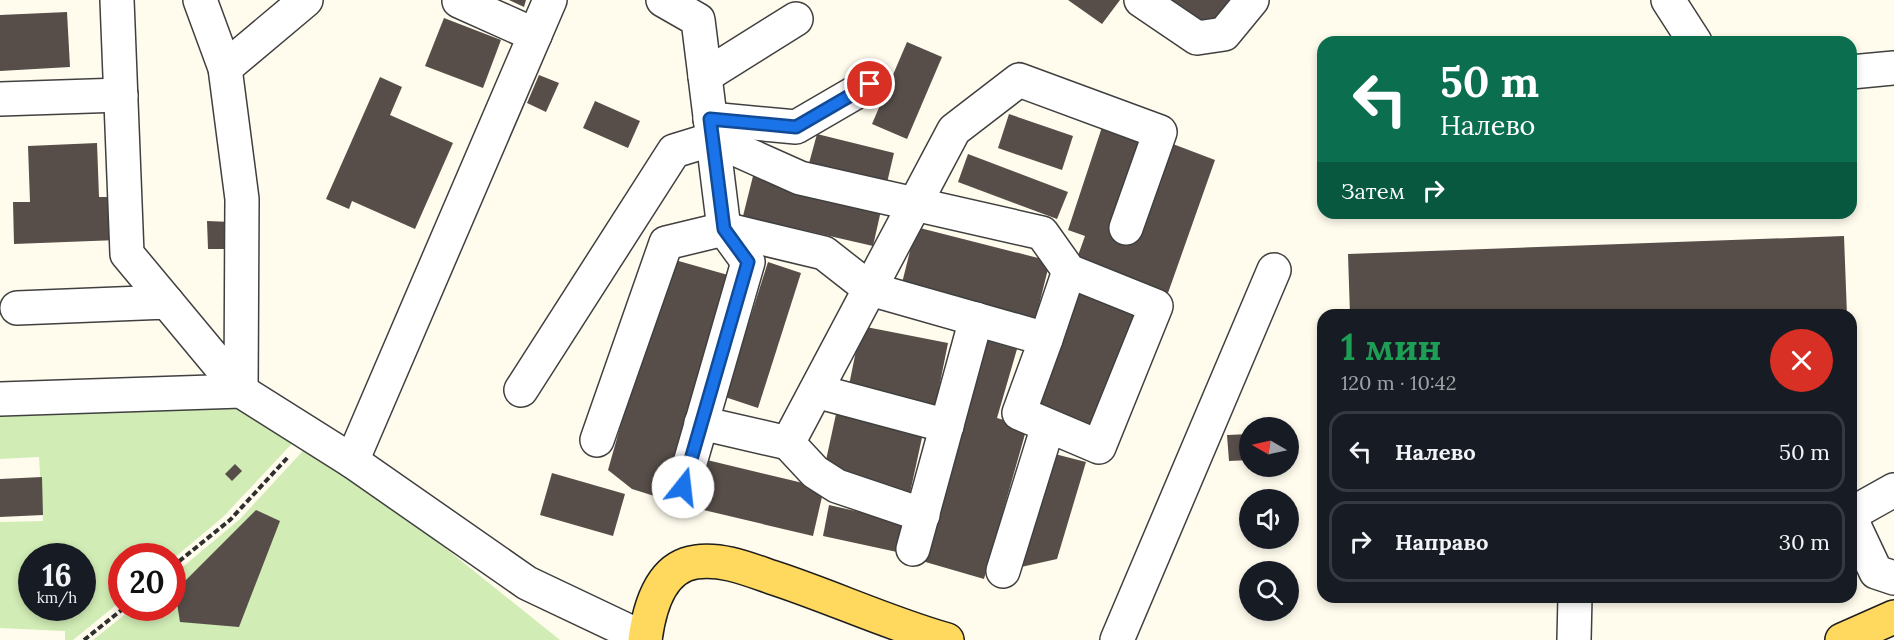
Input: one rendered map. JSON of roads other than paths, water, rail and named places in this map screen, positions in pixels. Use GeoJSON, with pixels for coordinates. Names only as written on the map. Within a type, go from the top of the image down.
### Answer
{"type":"FeatureCollection","features":[{"type":"Feature","properties":{"kind":"main road"},"geometry":{"type":"LineString","coordinates":[[645,640],[656,593],[668,576],[695,562],[738,566],[809,589],[947,640]]}},
{"type":"Feature","properties":{"kind":"main road"},"geometry":{"type":"LineString","coordinates":[[1842,640],[1894,617]]}},
{"type":"Feature","properties":{"kind":"lane"},"geometry":{"type":"LineString","coordinates":[[117,0],[127,255],[241,391],[352,461],[527,583],[645,640]]}},
{"type":"Feature","properties":{"kind":"lane"},"geometry":{"type":"LineString","coordinates":[[200,0],[225,68],[242,199],[241,391]]}},
{"type":"Feature","properties":{"kind":"lane"},"geometry":{"type":"LineString","coordinates":[[225,68],[306,0]]}},
{"type":"Feature","properties":{"kind":"lane"},"geometry":{"type":"LineString","coordinates":[[352,461],[550,0]]}},
{"type":"Feature","properties":{"kind":"lane"},"geometry":{"type":"LineString","coordinates":[[663,0],[698,20],[724,229],[748,262],[683,487]]}},
{"type":"Feature","properties":{"kind":"lane"},"geometry":{"type":"LineString","coordinates":[[1141,0],[1197,38],[1224,34],[1252,0]]}},
{"type":"Feature","properties":{"kind":"lane"},"geometry":{"type":"LineString","coordinates":[[1668,0],[1691,36]]}},
{"type":"Feature","properties":{"kind":"lane"},"geometry":{"type":"LineString","coordinates":[[459,1],[535,35]]}},
{"type":"Feature","properties":{"kind":"lane"},"geometry":{"type":"LineString","coordinates":[[705,76],[796,19]]}},
{"type":"Feature","properties":{"kind":"lane"},"geometry":{"type":"LineString","coordinates":[[1857,71],[1894,68]]}},
{"type":"Feature","properties":{"kind":"lane"},"geometry":{"type":"LineString","coordinates":[[788,443],[954,130],[1019,80],[1160,132],[1126,228]]}},
{"type":"Feature","properties":{"kind":"lane"},"geometry":{"type":"LineString","coordinates":[[520,390],[674,151],[712,129],[796,127],[870,84]]}},
{"type":"Feature","properties":{"kind":"lane"},"geometry":{"type":"LineString","coordinates":[[0,99],[121,95]]}},
{"type":"Feature","properties":{"kind":"lane"},"geometry":{"type":"LineString","coordinates":[[712,129],[800,178],[1042,233],[1069,271],[1156,306],[1099,447],[1019,413],[1069,271]]}},
{"type":"Feature","properties":{"kind":"lane"},"geometry":{"type":"LineString","coordinates":[[597,440],[666,243],[724,229],[824,253],[870,289],[1046,339]]}},
{"type":"Feature","properties":{"kind":"lane"},"geometry":{"type":"LineString","coordinates":[[1117,640],[1274,270]]}},
{"type":"Feature","properties":{"kind":"lane"},"geometry":{"type":"LineString","coordinates":[[17,308],[167,302]]}},
{"type":"Feature","properties":{"kind":"lane"},"geometry":{"type":"LineString","coordinates":[[913,549],[976,319]]}},
{"type":"Feature","properties":{"kind":"lane"},"geometry":{"type":"LineString","coordinates":[[0,399],[241,391]]}},
{"type":"Feature","properties":{"kind":"lane"},"geometry":{"type":"LineString","coordinates":[[816,391],[947,426]]}},
{"type":"Feature","properties":{"kind":"lane"},"geometry":{"type":"LineString","coordinates":[[701,423],[788,443],[815,472],[837,486],[922,515]]}},
{"type":"Feature","properties":{"kind":"lane"},"geometry":{"type":"LineString","coordinates":[[1003,571],[1048,426]]}},
{"type":"Feature","properties":{"kind":"lane"},"geometry":{"type":"LineString","coordinates":[[1857,511],[1894,490]]}},
{"type":"Feature","properties":{"kind":"lane"},"geometry":{"type":"LineString","coordinates":[[1857,532],[1876,572],[1894,578]]}},
{"type":"Feature","properties":{"kind":"lane"},"geometry":{"type":"LineString","coordinates":[[1574,640],[1575,603]]}}]}
